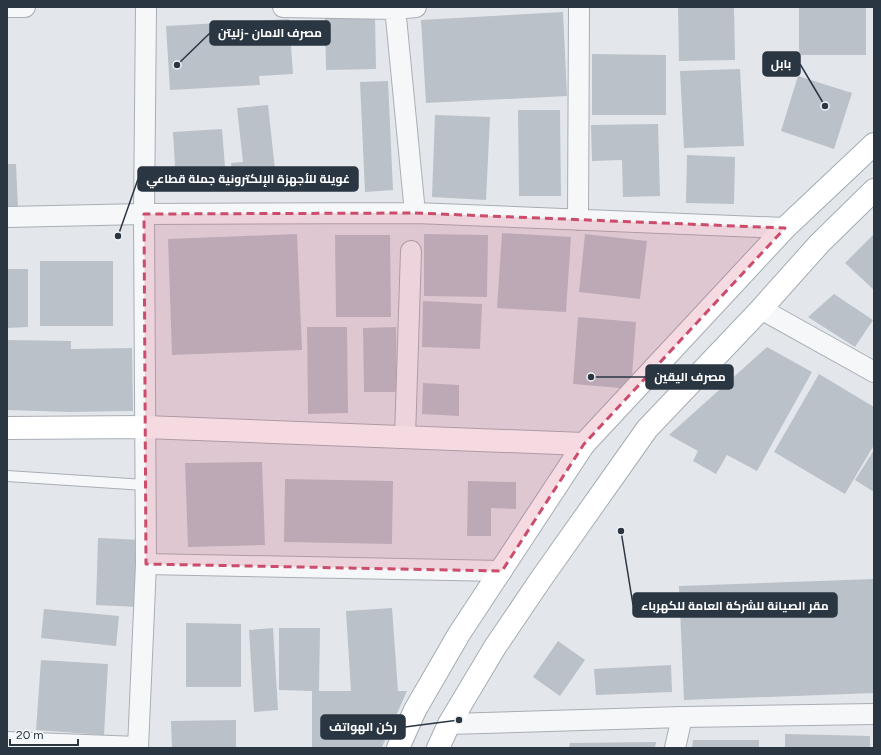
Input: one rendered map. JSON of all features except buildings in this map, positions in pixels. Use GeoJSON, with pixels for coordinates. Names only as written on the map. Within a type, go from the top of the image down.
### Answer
{"type":"FeatureCollection","features":[{"type":"Feature","properties":{"kind":"main road"},"geometry":{"type":"LineString","coordinates":[[398,748],[415,710],[459,634],[502,571],[584,444],[785,228],[874,144]]}},
{"type":"Feature","properties":{"kind":"main road"},"geometry":{"type":"LineString","coordinates":[[438,748],[449,724],[495,647],[591,506],[647,429],[761,309],[819,244],[874,190]]}},
{"type":"Feature","properties":{"kind":"main road"},"geometry":{"type":"LineString","coordinates":[[7,428],[145,427],[584,444]]}},
{"type":"Feature","properties":{"kind":"street"},"geometry":{"type":"LineString","coordinates":[[7,7],[24,7]]}},
{"type":"Feature","properties":{"kind":"street"},"geometry":{"type":"LineString","coordinates":[[7,742],[138,747],[146,564],[144,214],[146,7]]}},
{"type":"Feature","properties":{"kind":"street"},"geometry":{"type":"LineString","coordinates":[[283,7],[416,7]]}},
{"type":"Feature","properties":{"kind":"street"},"geometry":{"type":"LineString","coordinates":[[578,220],[579,7]]}},
{"type":"Feature","properties":{"kind":"street"},"geometry":{"type":"LineString","coordinates":[[395,8],[415,213]]}},
{"type":"Feature","properties":{"kind":"street"},"geometry":{"type":"LineString","coordinates":[[7,216],[415,213],[785,228]]}},
{"type":"Feature","properties":{"kind":"street"},"geometry":{"type":"LineString","coordinates":[[404,437],[411,251]]}},
{"type":"Feature","properties":{"kind":"street"},"geometry":{"type":"LineString","coordinates":[[761,309],[874,372]]}},
{"type":"Feature","properties":{"kind":"street"},"geometry":{"type":"LineString","coordinates":[[146,564],[502,571]]}},
{"type":"Feature","properties":{"kind":"street"},"geometry":{"type":"LineString","coordinates":[[449,724],[682,717],[874,714]]}},
{"type":"Feature","properties":{"kind":"street"},"geometry":{"type":"LineString","coordinates":[[674,748],[682,717]]}},
{"type":"Feature","properties":{"kind":"lane"},"geometry":{"type":"LineString","coordinates":[[7,476],[145,485]]}},
{"type":"Feature","properties":{"kind":"highlighted area"},"geometry":{"type":"Polygon","coordinates":[[[415,213],[785,228],[584,444],[502,571],[146,564],[144,214],[415,213]]]}},
{"type":"Feature","properties":{"kind":"place","name":"مصرف الامان -زليتن"},"geometry":{"type":"Point","coordinates":[177,65]}},
{"type":"Feature","properties":{"kind":"place","name":"بابل"},"geometry":{"type":"Point","coordinates":[825,106]}},
{"type":"Feature","properties":{"kind":"place","name":"غويلة للأجهزة الإلكترونية جملة قطاعي"},"geometry":{"type":"Point","coordinates":[118,236]}},
{"type":"Feature","properties":{"kind":"place","name":"مصرف اليقين"},"geometry":{"type":"Point","coordinates":[591,377]}},
{"type":"Feature","properties":{"kind":"place","name":"مقر الصيانة للشركة العامة للكهرباء"},"geometry":{"type":"Point","coordinates":[621,531]}},
{"type":"Feature","properties":{"kind":"place","name":"ركن الهواتف"},"geometry":{"type":"Point","coordinates":[459,720]}}]}
